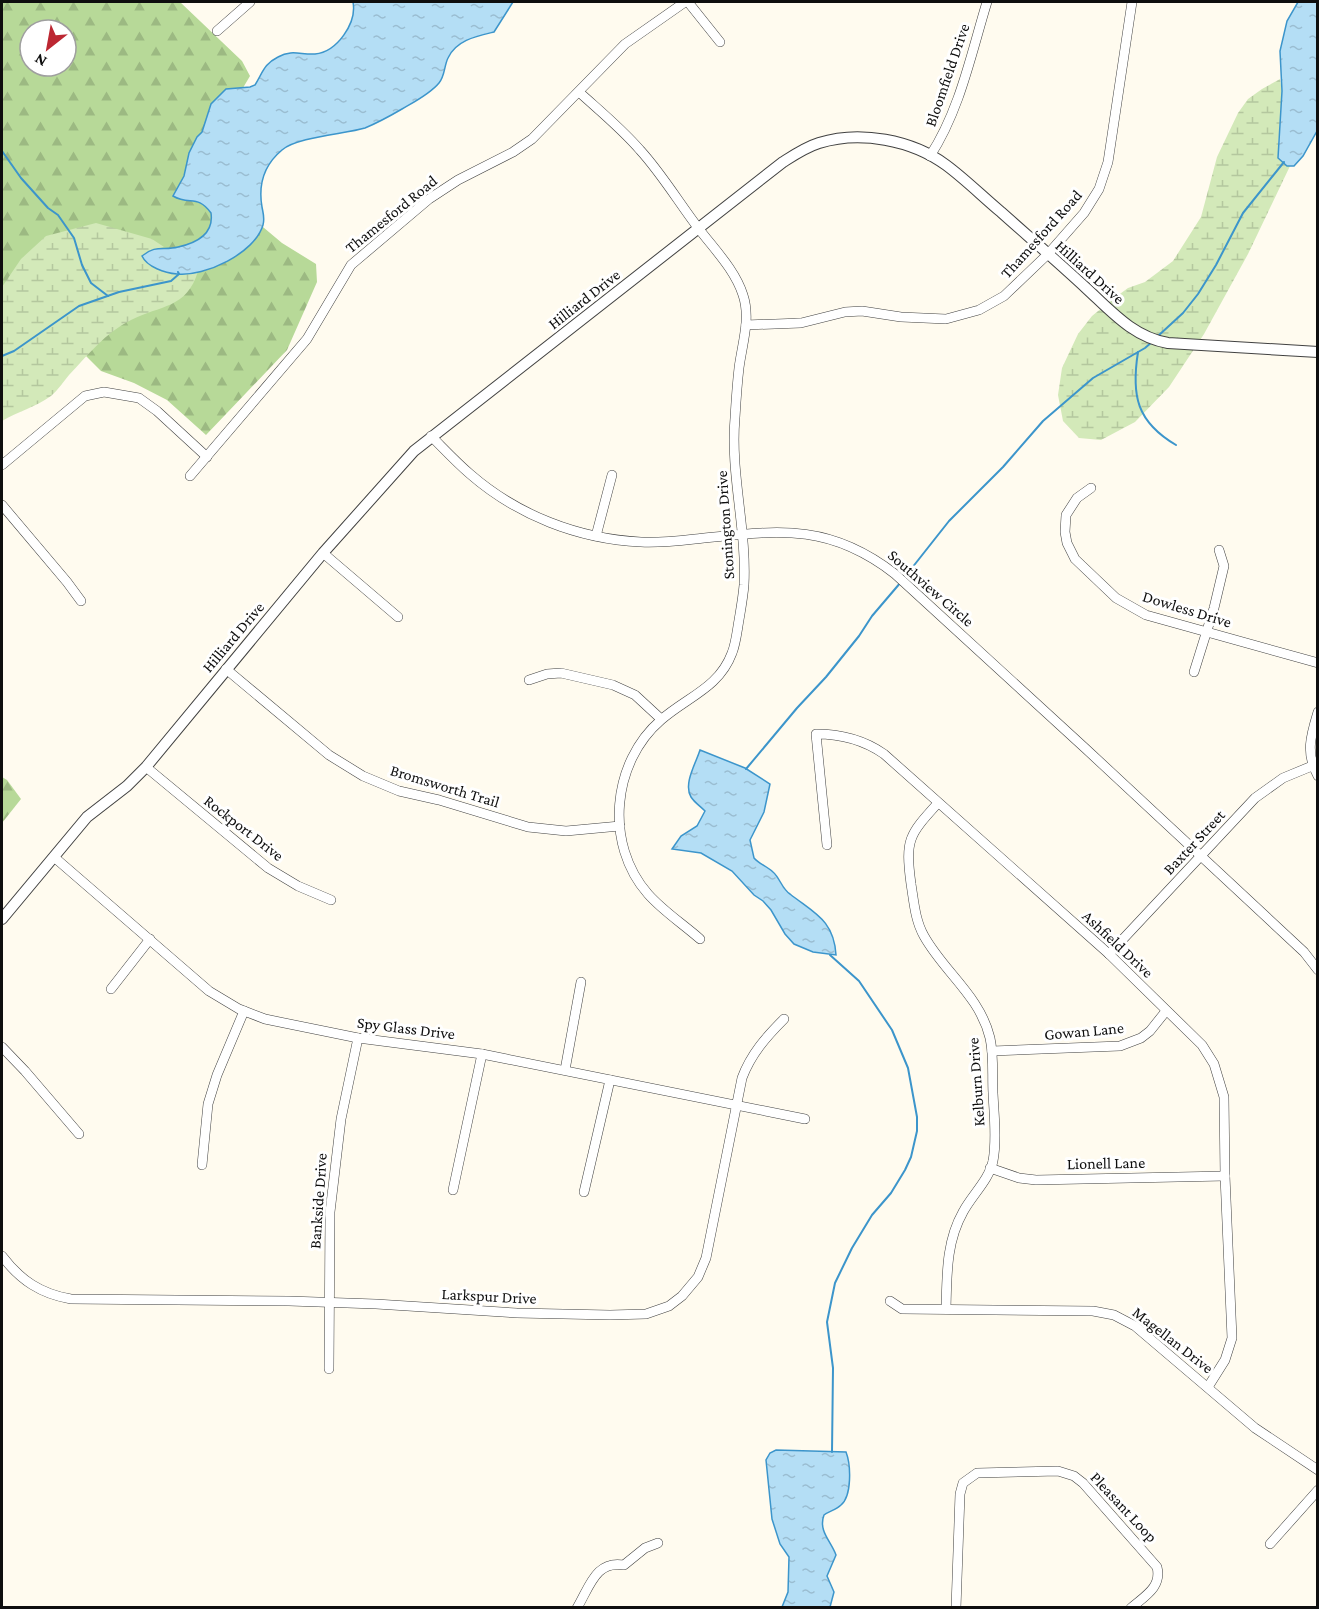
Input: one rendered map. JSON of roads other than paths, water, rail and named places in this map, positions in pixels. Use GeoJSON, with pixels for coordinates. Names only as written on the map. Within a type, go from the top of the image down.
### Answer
{"type":"FeatureCollection","features":[{"type":"Feature","properties":{"kind":"street"},"geometry":{"type":"LineString","coordinates":[[217,31],[250,2]]}},
{"type":"Feature","properties":{"kind":"street"},"geometry":{"type":"LineString","coordinates":[[686,2],[720,42]]}},
{"type":"Feature","properties":{"kind":"street","name":"Thamesford Road"},"geometry":{"type":"LineString","coordinates":[[190,476],[307,339],[351,265],[429,199],[458,180],[504,157],[532,139],[625,44],[686,2]]}},
{"type":"Feature","properties":{"kind":"street","name":"Bloomfield Drive"},"geometry":{"type":"LineString","coordinates":[[930,156],[955,106],[987,2]]}},
{"type":"Feature","properties":{"kind":"street","name":"Thamesford Road"},"geometry":{"type":"LineString","coordinates":[[746,325],[801,323],[845,312],[862,311],[946,319],[979,310],[1004,296],[1048,254],[1091,204],[1105,173],[1132,2]]}},
{"type":"Feature","properties":{"kind":"street","name":"Stonington Drive"},"geometry":{"type":"LineString","coordinates":[[579,92],[641,150],[737,282],[744,297],[746,325],[734,422],[744,573],[735,642],[728,664],[713,683],[661,719],[644,739],[628,769],[621,790],[620,826],[626,855],[638,881],[660,906],[700,939]]}},
{"type":"Feature","properties":{"kind":"street","name":"Hilliard Drive"},"geometry":{"type":"LineString","coordinates":[[2,919],[93,811],[127,786],[146,766],[398,467],[431,436],[783,162],[819,143],[855,138],[878,139],[909,146],[944,164],[1127,325],[1146,337],[1168,344],[1317,352]]}},
{"type":"Feature","properties":{"kind":"street"},"geometry":{"type":"LineString","coordinates":[[2,465],[85,396],[104,392],[139,398],[157,411],[207,457]]}},
{"type":"Feature","properties":{"kind":"street","name":"Southview Circle"},"geometry":{"type":"LineString","coordinates":[[431,436],[471,475],[507,502],[556,525],[596,536],[643,543],[772,531],[818,535],[852,546],[881,563],[1078,741],[1304,952],[1317,970]]}},
{"type":"Feature","properties":{"kind":"street"},"geometry":{"type":"LineString","coordinates":[[596,536],[612,475]]}},
{"type":"Feature","properties":{"kind":"street","name":"Dowless Drive"},"geometry":{"type":"LineString","coordinates":[[1091,488],[1077,498],[1066,515],[1067,543],[1075,559],[1116,598],[1146,615],[1317,663]]}},
{"type":"Feature","properties":{"kind":"street"},"geometry":{"type":"LineString","coordinates":[[2,505],[81,601]]}},
{"type":"Feature","properties":{"kind":"street"},"geometry":{"type":"LineString","coordinates":[[1194,672],[1224,566],[1219,550]]}},
{"type":"Feature","properties":{"kind":"street"},"geometry":{"type":"LineString","coordinates":[[323,554],[398,617]]}},
{"type":"Feature","properties":{"kind":"street","name":"Bromsworth Trail"},"geometry":{"type":"LineString","coordinates":[[226,669],[328,755],[363,776],[399,791],[439,800],[528,827],[566,831],[620,826]]}},
{"type":"Feature","properties":{"kind":"street"},"geometry":{"type":"LineString","coordinates":[[529,680],[547,674],[561,673],[613,685],[635,695],[661,719]]}},
{"type":"Feature","properties":{"kind":"street"},"geometry":{"type":"LineString","coordinates":[[1317,712],[1309,745],[1312,766],[1317,776]]}},
{"type":"Feature","properties":{"kind":"street","name":"Ashfield Drive"},"geometry":{"type":"LineString","coordinates":[[827,845],[816,734],[843,736],[870,745],[884,754],[1109,954],[1202,1045],[1219,1074],[1224,1097],[1232,1338],[1225,1360],[1208,1387]]}},
{"type":"Feature","properties":{"kind":"street","name":"Rockport Drive"},"geometry":{"type":"LineString","coordinates":[[146,766],[268,868],[332,900]]}},
{"type":"Feature","properties":{"kind":"street","name":"Baxter Street"},"geometry":{"type":"LineString","coordinates":[[1109,954],[1255,798],[1283,778],[1312,766]]}},
{"type":"Feature","properties":{"kind":"street","name":"Kelburn Drive"},"geometry":{"type":"LineString","coordinates":[[938,803],[920,822],[909,842],[907,858],[915,913],[929,945],[977,1006],[985,1022],[992,1051],[994,1140],[993,1162],[962,1215],[950,1241],[946,1309]]}},
{"type":"Feature","properties":{"kind":"street","name":"Spy Glass Drive"},"geometry":{"type":"LineString","coordinates":[[54,857],[209,991],[244,1011],[265,1019],[358,1038],[482,1053],[805,1119]]}},
{"type":"Feature","properties":{"kind":"street"},"geometry":{"type":"LineString","coordinates":[[111,989],[150,939]]}},
{"type":"Feature","properties":{"kind":"street"},"geometry":{"type":"LineString","coordinates":[[565,1070],[581,982]]}},
{"type":"Feature","properties":{"kind":"street"},"geometry":{"type":"LineString","coordinates":[[202,1165],[210,1097],[244,1011]]}},
{"type":"Feature","properties":{"kind":"street","name":"Gowan Lane"},"geometry":{"type":"LineString","coordinates":[[992,1051],[1120,1046],[1141,1038],[1150,1031],[1166,1011]]}},
{"type":"Feature","properties":{"kind":"street","name":"Larkspur Drive"},"geometry":{"type":"LineString","coordinates":[[2,1256],[11,1268],[28,1283],[49,1294],[71,1299],[376,1304],[517,1313],[646,1314],[669,1306],[698,1277],[706,1258],[742,1078],[757,1048],[784,1019]]}},
{"type":"Feature","properties":{"kind":"street","name":"Bankside Drive"},"geometry":{"type":"LineString","coordinates":[[329,1368],[330,1212],[341,1119],[358,1038]]}},
{"type":"Feature","properties":{"kind":"street"},"geometry":{"type":"LineString","coordinates":[[2,1047],[80,1134]]}},
{"type":"Feature","properties":{"kind":"street"},"geometry":{"type":"LineString","coordinates":[[453,1190],[482,1053]]}},
{"type":"Feature","properties":{"kind":"street"},"geometry":{"type":"LineString","coordinates":[[584,1192],[610,1080]]}},
{"type":"Feature","properties":{"kind":"street","name":"Lionell Lane"},"geometry":{"type":"LineString","coordinates":[[990,1168],[1019,1178],[1036,1180],[1225,1176]]}},
{"type":"Feature","properties":{"kind":"street","name":"Magellan Drive"},"geometry":{"type":"LineString","coordinates":[[890,1301],[902,1309],[1093,1311],[1114,1315],[1135,1326],[1255,1428],[1317,1470]]}},
{"type":"Feature","properties":{"kind":"street","name":"Pleasant Loop"},"geometry":{"type":"LineString","coordinates":[[956,1608],[960,1494],[963,1483],[977,1473],[1053,1470],[1069,1474],[1083,1483],[1157,1567],[1158,1578],[1154,1589],[1131,1608]]}},
{"type":"Feature","properties":{"kind":"street"},"geometry":{"type":"LineString","coordinates":[[1270,1544],[1317,1490]]}},
{"type":"Feature","properties":{"kind":"street"},"geometry":{"type":"LineString","coordinates":[[577,1608],[601,1567],[612,1563],[624,1565],[645,1548],[658,1543]]}},
{"type":"Feature","properties":{"kind":"water"},"geometry":{"type":"Polygon","coordinates":[[[353,2],[513,2],[494,32],[468,40],[456,47],[448,58],[441,80],[422,98],[365,128],[298,142],[282,150],[271,162],[262,183],[263,225],[258,235],[240,254],[201,272],[188,274],[157,269],[144,260],[142,256],[152,250],[173,248],[197,240],[210,227],[211,213],[206,207],[197,202],[173,196],[184,176],[189,153],[202,132],[211,104],[226,89],[255,85],[267,66],[283,55],[315,54],[331,48],[349,27],[353,2]]]}},
{"type":"Feature","properties":{"kind":"water"},"geometry":{"type":"Polygon","coordinates":[[[1298,2],[1317,2],[1317,131],[1303,156],[1294,166],[1287,166],[1278,158],[1282,91],[1280,51],[1287,21],[1298,2]]]}},
{"type":"Feature","properties":{"kind":"water"},"geometry":{"type":"Polygon","coordinates":[[[700,750],[745,768],[770,784],[764,812],[750,840],[754,858],[773,872],[787,892],[815,912],[827,925],[836,955],[813,952],[794,944],[785,934],[771,910],[732,871],[701,853],[672,849],[681,836],[697,826],[705,811],[692,799],[688,786],[700,750]]]}},
{"type":"Feature","properties":{"kind":"water"},"geometry":{"type":"Polygon","coordinates":[[[776,1450],[846,1452],[850,1472],[845,1501],[824,1515],[823,1521],[824,1531],[836,1555],[827,1576],[834,1592],[830,1607],[782,1607],[788,1592],[789,1557],[780,1544],[772,1519],[766,1460],[770,1453],[776,1450]]]}},
{"type":"Feature","properties":{"kind":"waterway"},"geometry":{"type":"LineString","coordinates":[[2,151],[21,178],[48,208],[58,215],[74,238],[82,265],[91,283],[108,296]]}},
{"type":"Feature","properties":{"kind":"waterway"},"geometry":{"type":"LineString","coordinates":[[1158,336],[1183,313],[1198,294],[1243,213],[1284,162]]}},
{"type":"Feature","properties":{"kind":"waterway"},"geometry":{"type":"LineString","coordinates":[[2,356],[14,351],[79,306],[119,292],[171,281],[179,274],[178,272]]}},
{"type":"Feature","properties":{"kind":"waterway"},"geometry":{"type":"LineString","coordinates":[[904,578],[949,521],[1003,467],[1043,421],[1093,378],[1152,342]]}},
{"type":"Feature","properties":{"kind":"waterway"},"geometry":{"type":"LineString","coordinates":[[1138,352],[1136,382],[1140,406],[1153,427],[1176,445]]}},
{"type":"Feature","properties":{"kind":"waterway"},"geometry":{"type":"LineString","coordinates":[[746,769],[826,677],[901,582]]}},
{"type":"Feature","properties":{"kind":"waterway"},"geometry":{"type":"LineString","coordinates":[[830,955],[859,981],[892,1030],[908,1068],[917,1117],[917,1131],[911,1157],[905,1170],[891,1193],[872,1215],[835,1283],[827,1322],[833,1368],[832,1452]]}}]}
